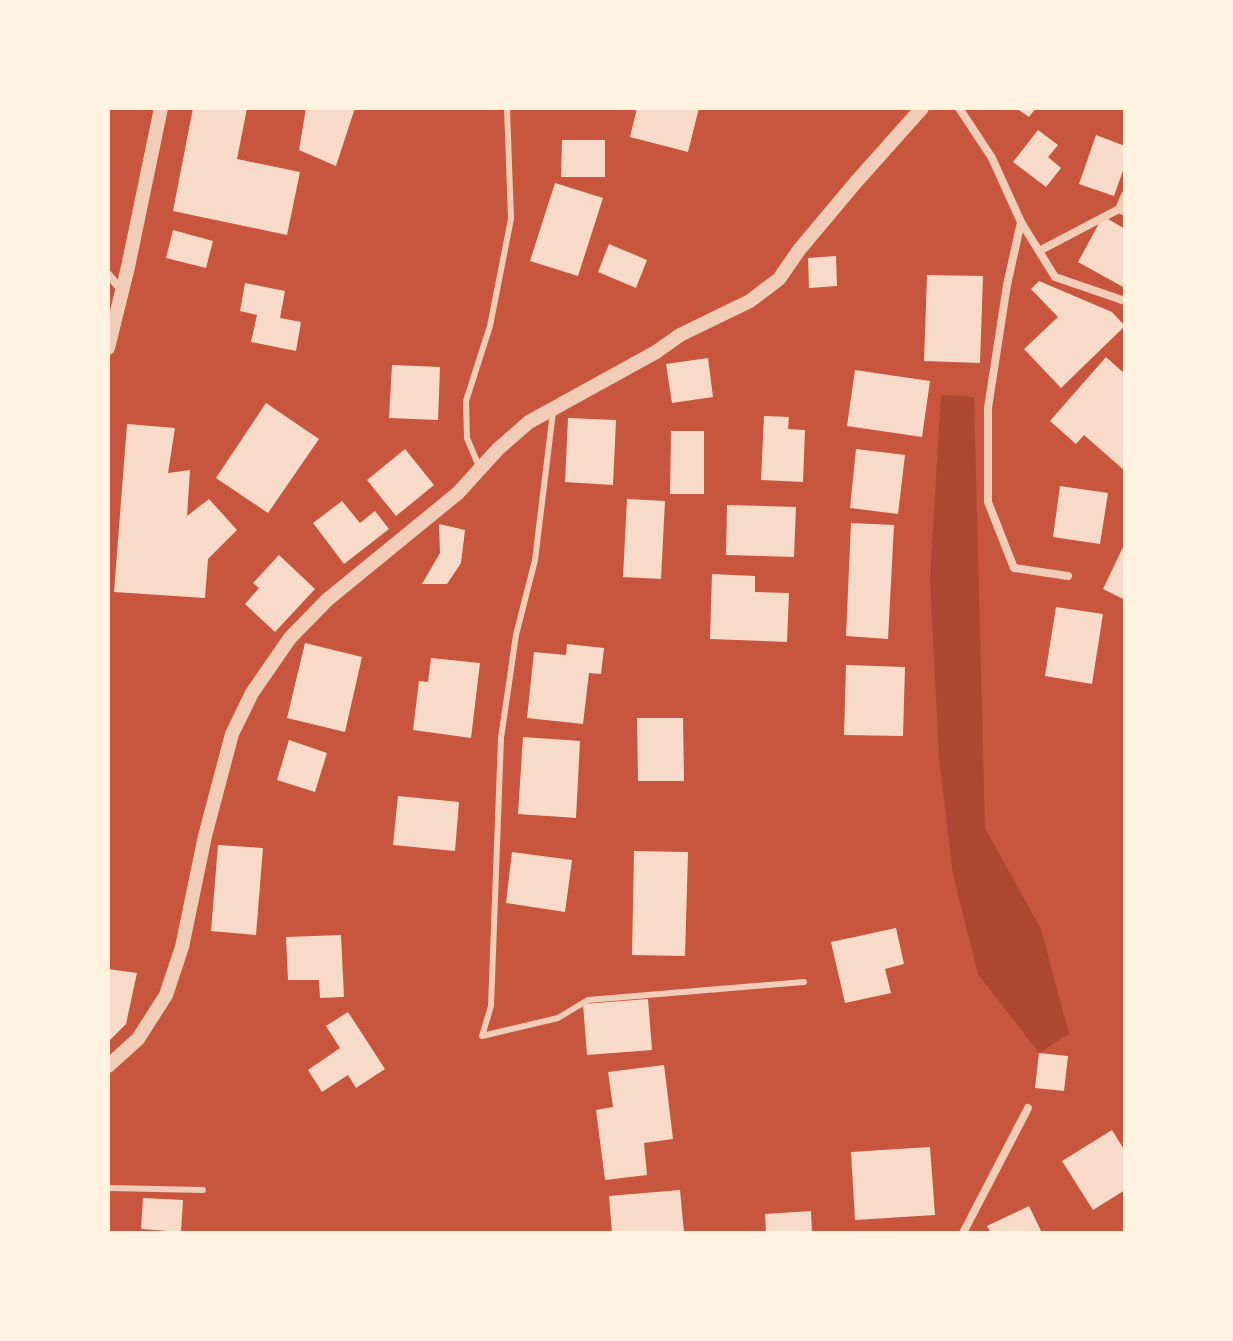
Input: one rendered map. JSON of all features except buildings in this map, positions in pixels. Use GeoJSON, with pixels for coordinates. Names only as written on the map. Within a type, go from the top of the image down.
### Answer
{"type":"FeatureCollection","features":[{"type":"Feature","properties":{"kind":"street"},"geometry":{"type":"LineString","coordinates":[[108,348],[161,108]]}},
{"type":"Feature","properties":{"kind":"street"},"geometry":{"type":"LineString","coordinates":[[108,1066],[138,1039],[166,995],[182,947],[205,836],[232,734],[252,693],[290,638],[327,600],[458,493],[529,422],[656,352],[680,335],[750,301],[779,279],[827,216],[922,108]]}},
{"type":"Feature","properties":{"kind":"street"},"geometry":{"type":"LineString","coordinates":[[959,108],[992,158],[1021,222],[1055,277],[1125,301]]}},
{"type":"Feature","properties":{"kind":"street"},"geometry":{"type":"LineString","coordinates":[[1039,251],[1122,211],[1125,195]]}},
{"type":"Feature","properties":{"kind":"street"},"geometry":{"type":"LineString","coordinates":[[1021,222],[1007,285],[988,408],[988,502],[1014,568],[1068,576]]}},
{"type":"Feature","properties":{"kind":"street"},"geometry":{"type":"LineString","coordinates":[[108,274],[122,291]]}},
{"type":"Feature","properties":{"kind":"street"},"geometry":{"type":"LineString","coordinates":[[963,1233],[1028,1108]]}},
{"type":"Feature","properties":{"kind":"lane"},"geometry":{"type":"LineString","coordinates":[[480,469],[467,438],[466,401],[490,326],[511,219],[507,108]]}},
{"type":"Feature","properties":{"kind":"lane"},"geometry":{"type":"LineString","coordinates":[[553,408],[535,560],[516,635],[501,738],[491,1006],[482,1036],[558,1018],[588,1000],[804,982]]}},
{"type":"Feature","properties":{"kind":"lane"},"geometry":{"type":"LineString","coordinates":[[108,1188],[203,1190]]}},
{"type":"Feature","properties":{"kind":"shaded area"},"geometry":{"type":"Polygon","coordinates":[[[941,395],[974,397],[985,828],[1041,929],[1069,1034],[1039,1053],[978,974],[953,875],[939,758],[930,578],[941,395]]]}}]}
